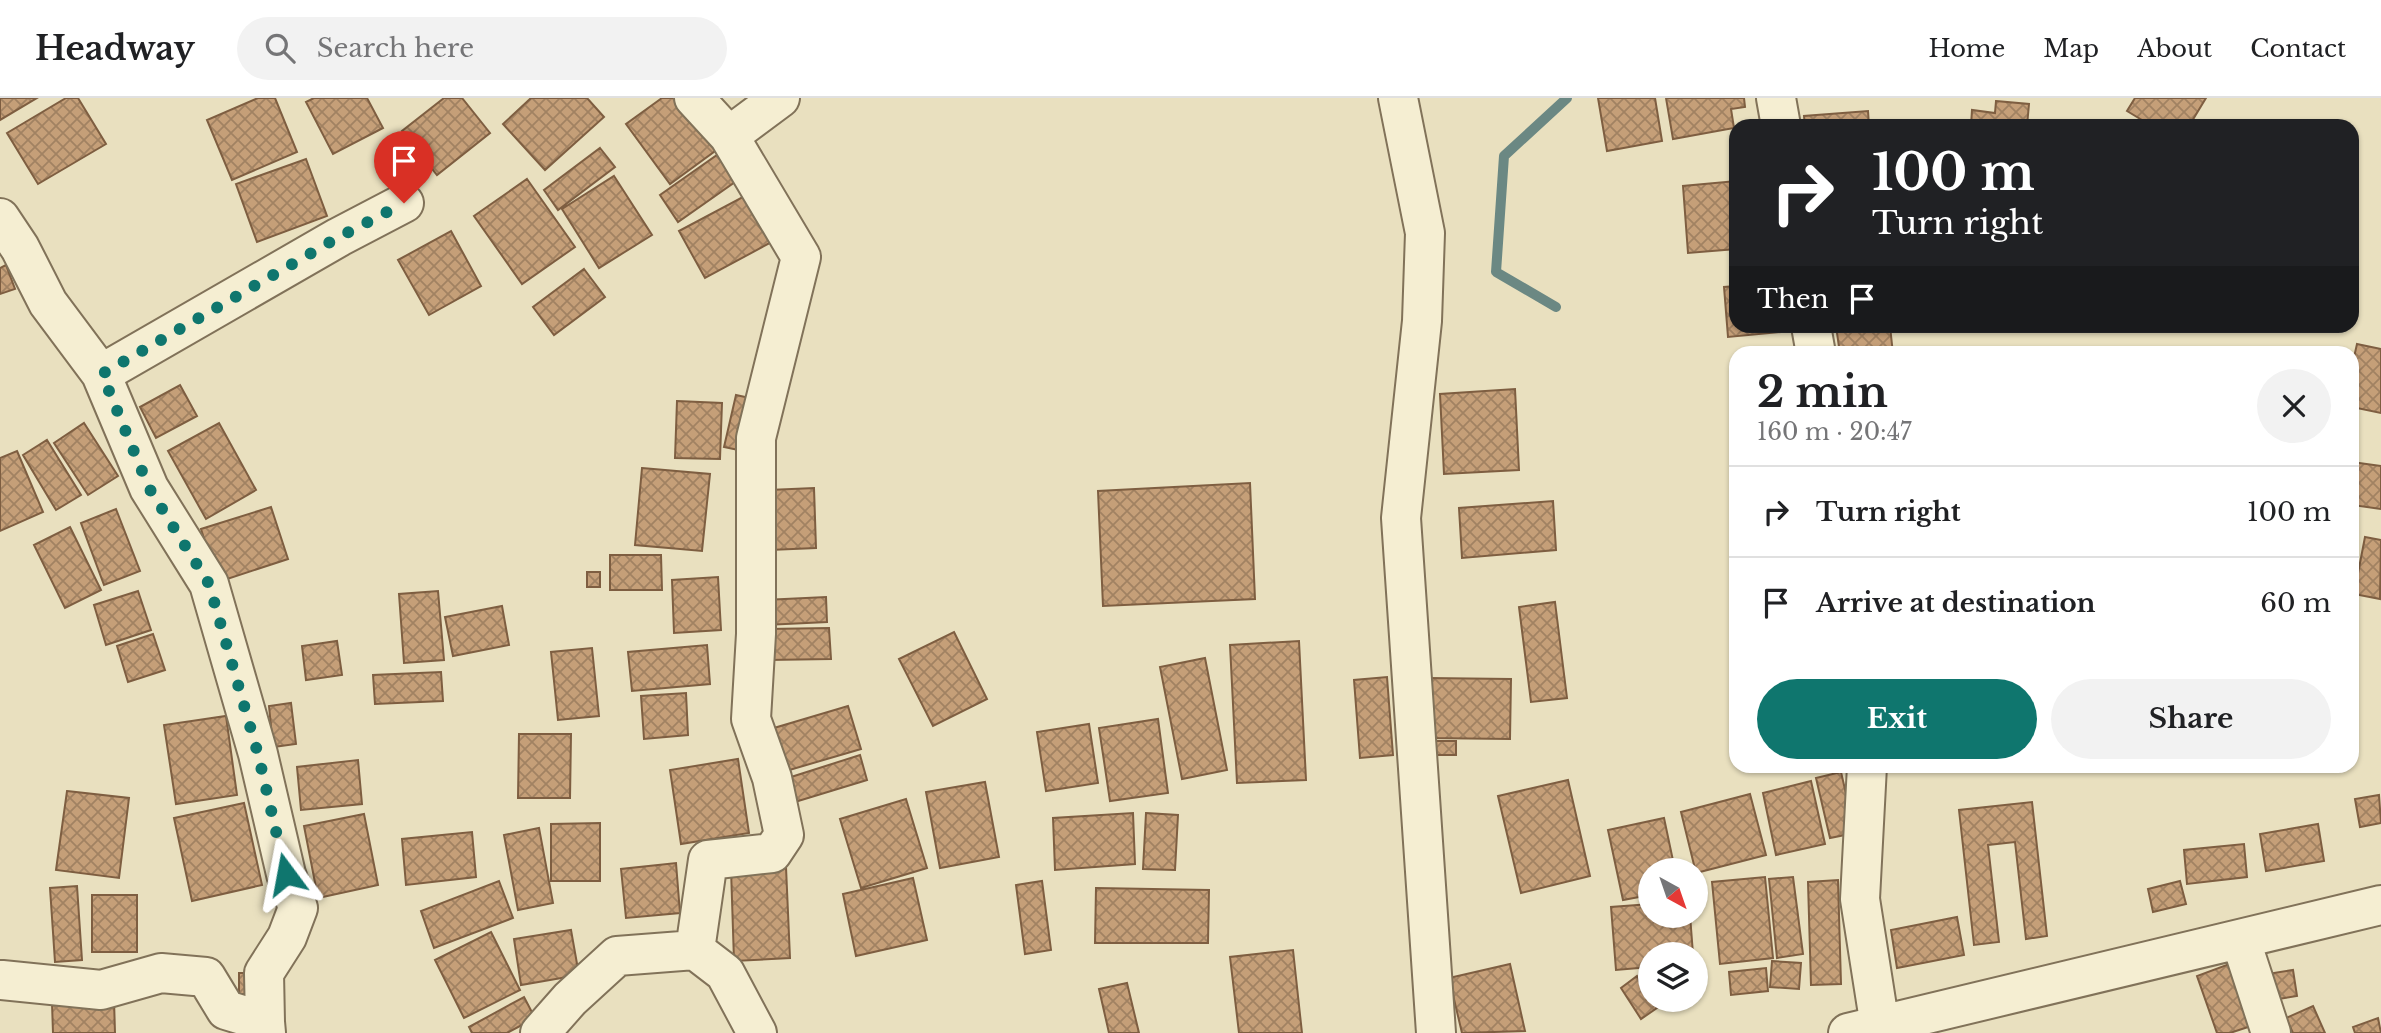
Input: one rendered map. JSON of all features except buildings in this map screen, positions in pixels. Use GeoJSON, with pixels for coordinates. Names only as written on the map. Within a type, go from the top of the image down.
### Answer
{"type":"FeatureCollection","features":[{"type":"Feature","properties":{"kind":"street"},"geometry":{"type":"LineString","coordinates":[[694,98],[729,136],[801,257],[756,438],[756,634],[751,719],[772,778],[784,835],[772,853],[708,860],[695,950]]}},
{"type":"Feature","properties":{"kind":"street"},"geometry":{"type":"LineString","coordinates":[[729,136],[780,98]]}},
{"type":"Feature","properties":{"kind":"street"},"geometry":{"type":"LineString","coordinates":[[1398,98],[1425,233],[1422,321],[1401,518],[1436,1033]]}},
{"type":"Feature","properties":{"kind":"street"},"geometry":{"type":"LineString","coordinates":[[1776,98],[1780,119]]}},
{"type":"Feature","properties":{"kind":"street"},"geometry":{"type":"LineString","coordinates":[[102,374],[339,237],[404,203]]}},
{"type":"Feature","properties":{"kind":"street"},"geometry":{"type":"LineString","coordinates":[[0,218],[20,248],[48,303],[102,374],[149,488],[209,584],[258,754],[286,874],[298,908],[287,937],[264,973],[266,1027],[226,1010],[206,976],[161,973],[101,990],[2,980]]}},
{"type":"Feature","properties":{"kind":"street"},"geometry":{"type":"LineString","coordinates":[[1867,773],[1860,899],[1870,1030],[2381,905]]}},
{"type":"Feature","properties":{"kind":"street"},"geometry":{"type":"LineString","coordinates":[[2241,941],[2271,1033]]}},
{"type":"Feature","properties":{"kind":"street"},"geometry":{"type":"LineString","coordinates":[[540,1033],[617,956],[695,950],[725,973],[757,1033]]}},
{"type":"Feature","properties":{"kind":"waterway"},"geometry":{"type":"LineString","coordinates":[[1556,307],[1496,272],[1504,156],[1567,98]]}},
{"type":"Feature","properties":{"kind":"route"},"geometry":{"type":"LineString","coordinates":[[286,874],[258,754],[209,584],[149,488],[102,374],[339,237],[404,203]]}}]}
